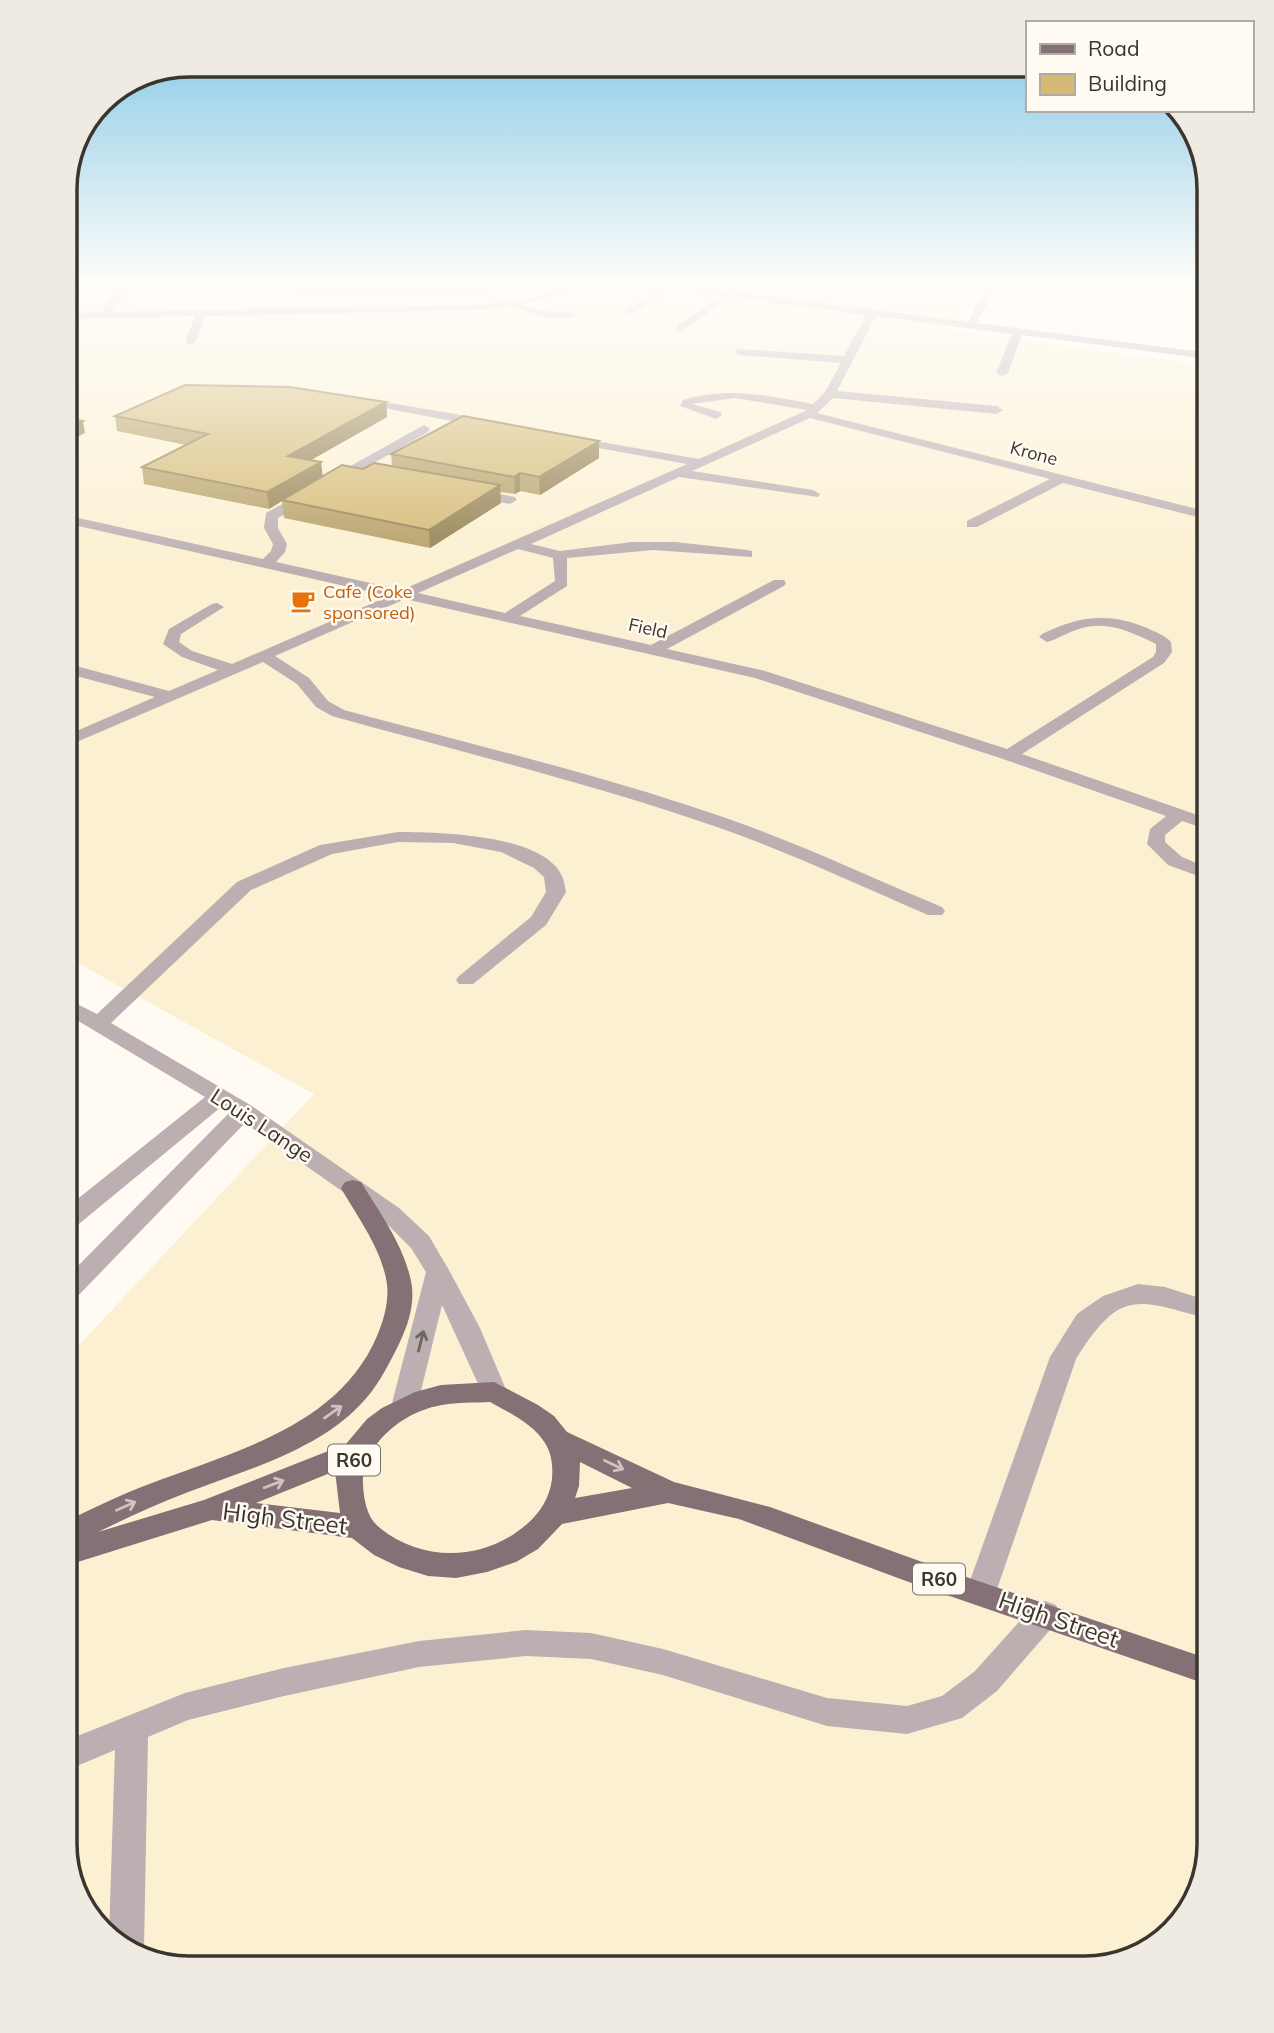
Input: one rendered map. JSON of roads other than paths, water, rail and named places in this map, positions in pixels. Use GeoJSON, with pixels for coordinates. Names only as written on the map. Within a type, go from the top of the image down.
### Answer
{"type":"FeatureCollection","features":[{"type":"Feature","properties":{"kind":"main road"},"geometry":{"type":"LineString","coordinates":[[77,1530],[150,1496],[222,1470],[312,1427],[346,1403],[381,1356],[398,1315],[399,1280],[388,1249],[352,1188]]}},
{"type":"Feature","properties":{"kind":"main road","name":"High Street"},"geometry":{"type":"LineString","coordinates":[[359,1527],[352,1512],[348,1482],[355,1452],[376,1427],[404,1407],[439,1395],[494,1392],[539,1417],[559,1440],[668,1492],[739,1508],[916,1572],[1197,1668]]}},
{"type":"Feature","properties":{"kind":"main road","name":"High Street"},"geometry":{"type":"LineString","coordinates":[[211,1509],[359,1527],[401,1557],[438,1565],[478,1562],[515,1549],[544,1527],[553,1514],[567,1483],[567,1469],[559,1440]]}},
{"type":"Feature","properties":{"kind":"main road","name":"High Street"},"geometry":{"type":"LineString","coordinates":[[77,1550],[211,1509],[355,1452]]}},
{"type":"Feature","properties":{"kind":"main road","name":"High Street"},"geometry":{"type":"LineString","coordinates":[[553,1514],[668,1492]]}},
{"type":"Feature","properties":{"kind":"street"},"geometry":{"type":"LineString","coordinates":[[77,737],[701,463],[812,411],[830,394],[836,382]]}},
{"type":"Feature","properties":{"kind":"street","name":"Krone"},"geometry":{"type":"LineString","coordinates":[[716,415],[686,406],[687,402],[713,395],[736,394],[812,411],[1197,513]]}},
{"type":"Feature","properties":{"kind":"street"},"geometry":{"type":"LineString","coordinates":[[830,394],[997,410]]}},
{"type":"Feature","properties":{"kind":"street"},"geometry":{"type":"LineString","coordinates":[[355,400],[502,427]]}},
{"type":"Feature","properties":{"kind":"street"},"geometry":{"type":"LineString","coordinates":[[266,564],[278,552],[280,544],[271,528],[271,516],[424,429]]}},
{"type":"Feature","properties":{"kind":"street"},"geometry":{"type":"LineString","coordinates":[[555,436],[701,463]]}},
{"type":"Feature","properties":{"kind":"street"},"geometry":{"type":"LineString","coordinates":[[350,470],[377,475]]}},
{"type":"Feature","properties":{"kind":"street"},"geometry":{"type":"LineString","coordinates":[[679,473],[813,494]]}},
{"type":"Feature","properties":{"kind":"street"},"geometry":{"type":"LineString","coordinates":[[972,524],[1063,478]]}},
{"type":"Feature","properties":{"kind":"street"},"geometry":{"type":"LineString","coordinates":[[457,490],[510,500]]}},
{"type":"Feature","properties":{"kind":"street","name":"Field"},"geometry":{"type":"LineString","coordinates":[[77,523],[759,674],[1009,755],[1197,820]]}},
{"type":"Feature","properties":{"kind":"street"},"geometry":{"type":"LineString","coordinates":[[517,545],[560,555],[636,544],[678,544],[747,554]]}},
{"type":"Feature","properties":{"kind":"street"},"geometry":{"type":"LineString","coordinates":[[509,617],[554,591],[562,583],[560,555]]}},
{"type":"Feature","properties":{"kind":"street"},"geometry":{"type":"LineString","coordinates":[[655,649],[779,583]]}},
{"type":"Feature","properties":{"kind":"street"},"geometry":{"type":"LineString","coordinates":[[217,607],[174,632],[170,644],[187,654],[232,669]]}},
{"type":"Feature","properties":{"kind":"street"},"geometry":{"type":"LineString","coordinates":[[1009,755],[1135,677],[1159,660],[1164,652],[1163,642],[1142,631],[1112,622],[1079,622],[1047,637]]}},
{"type":"Feature","properties":{"kind":"street"},"geometry":{"type":"LineString","coordinates":[[263,655],[303,681],[322,704],[338,713],[574,775],[705,817],[765,839],[935,911]]}},
{"type":"Feature","properties":{"kind":"street"},"geometry":{"type":"LineString","coordinates":[[77,671],[170,696]]}},
{"type":"Feature","properties":{"kind":"street"},"geometry":{"type":"LineString","coordinates":[[1180,814],[1156,833],[1156,844],[1175,861],[1197,869]]}},
{"type":"Feature","properties":{"kind":"street"},"geometry":{"type":"LineString","coordinates":[[97,1025],[244,886],[327,849],[398,838],[453,838],[506,847],[541,864],[553,876],[556,892],[539,921],[466,980]]}},
{"type":"Feature","properties":{"kind":"street","name":"Louis Lange"},"geometry":{"type":"LineString","coordinates":[[77,1012],[244,1111],[391,1214],[420,1242],[438,1272],[467,1328],[494,1392]]}},
{"type":"Feature","properties":{"kind":"street"},"geometry":{"type":"LineString","coordinates":[[77,1212],[219,1096]]}},
{"type":"Feature","properties":{"kind":"street"},"geometry":{"type":"LineString","coordinates":[[77,1282],[244,1111]]}},
{"type":"Feature","properties":{"kind":"street"},"geometry":{"type":"LineString","coordinates":[[404,1407],[438,1272]]}},
{"type":"Feature","properties":{"kind":"street"},"geometry":{"type":"LineString","coordinates":[[981,1592],[1063,1357],[1086,1321],[1111,1302],[1138,1293],[1165,1296],[1197,1306]]}},
{"type":"Feature","properties":{"kind":"street"},"geometry":{"type":"LineString","coordinates":[[77,1751],[185,1707],[284,1682],[419,1654],[526,1643],[592,1646],[663,1662],[827,1712],[907,1720],[951,1708],[986,1681],[1045,1614]]}},
{"type":"Feature","properties":{"kind":"street"},"geometry":{"type":"LineString","coordinates":[[126,1937],[132,1728]]}},
{"type":"Feature","properties":{"kind":"place","name":"Cafe (Coke sponsored)"},"geometry":{"type":"Point","coordinates":[303,601]}}]}
